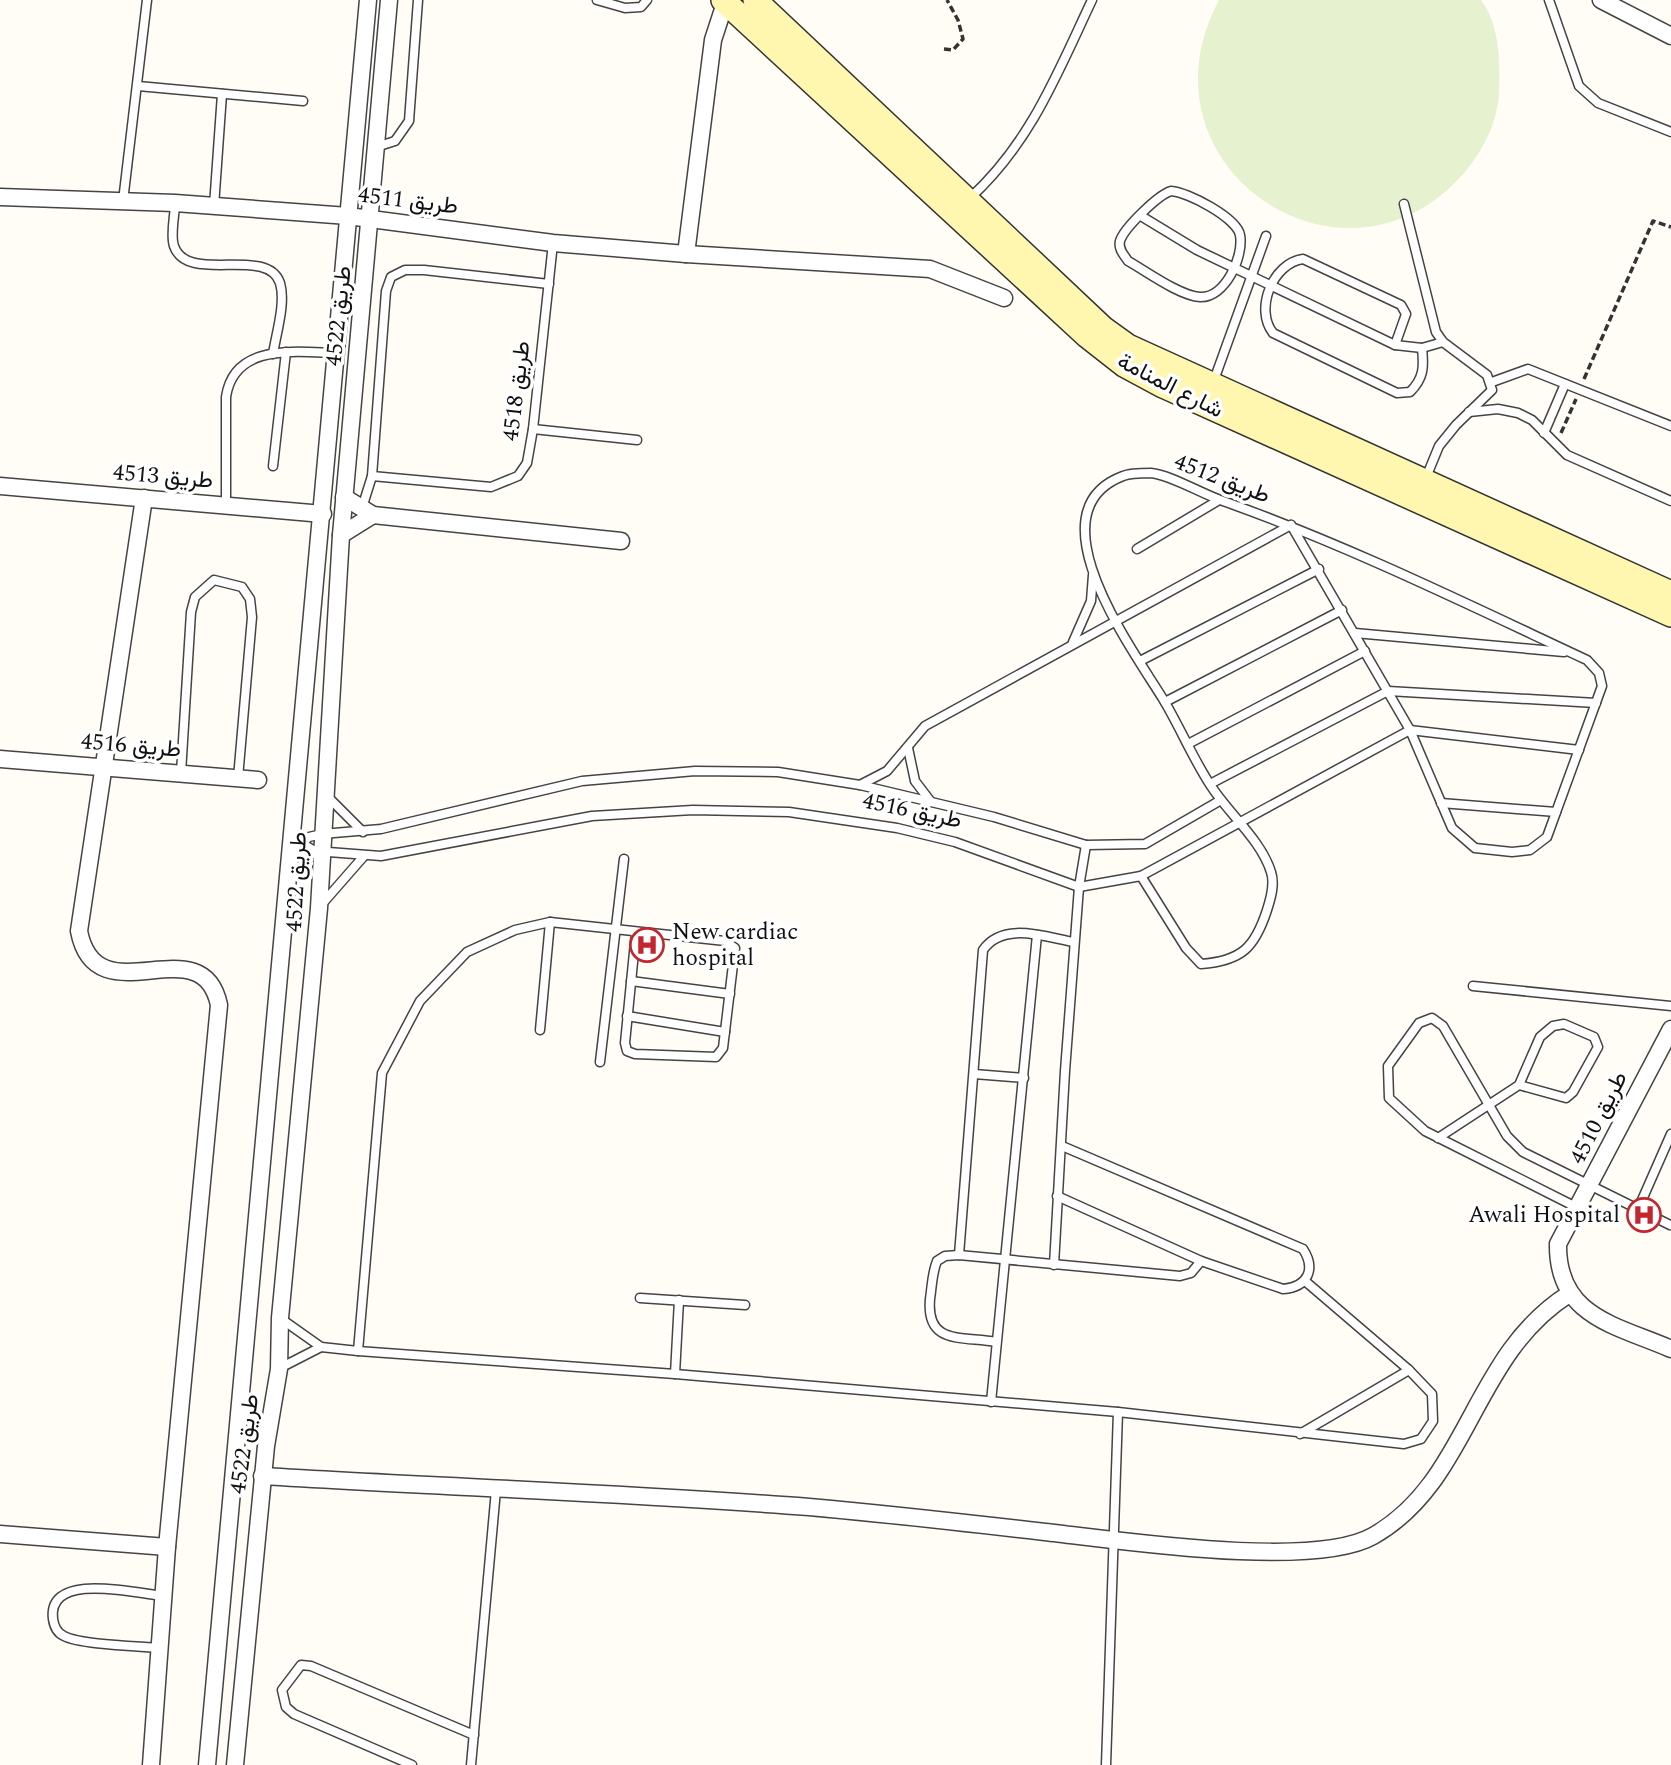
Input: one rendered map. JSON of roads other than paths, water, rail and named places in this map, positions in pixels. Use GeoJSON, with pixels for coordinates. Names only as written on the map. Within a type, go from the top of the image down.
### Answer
{"type":"FeatureCollection","features":[{"type":"Feature","properties":{"kind":"street","name":"طريق 4522"},"geometry":{"type":"LineString","coordinates":[[207,1765],[291,821],[323,514],[368,0]]}},
{"type":"Feature","properties":{"kind":"street","name":"طريق 4522"},"geometry":{"type":"LineString","coordinates":[[235,1765],[262,1476],[279,1369],[280,1318],[319,908],[344,497],[372,218],[389,0]]}},
{"type":"Feature","properties":{"kind":"street","name":"شارع المنامة"},"geometry":{"type":"LineString","coordinates":[[755,0],[961,207]]}},
{"type":"Feature","properties":{"kind":"street"},"geometry":{"type":"LineString","coordinates":[[1601,0],[1671,36]]}},
{"type":"Feature","properties":{"kind":"street","name":"شارع المنامة"},"geometry":{"type":"LineString","coordinates":[[725,1],[1103,328],[1147,357],[1208,396],[1671,615]]}},
{"type":"Feature","properties":{"kind":"street"},"geometry":{"type":"LineString","coordinates":[[686,254],[713,40],[725,1]]}},
{"type":"Feature","properties":{"kind":"street","name":"طريق 4511"},"geometry":{"type":"LineString","coordinates":[[0,197],[175,203],[348,216],[554,243],[930,269],[1004,298]]}},
{"type":"Feature","properties":{"kind":"street","name":"شارع المنامة"},"geometry":{"type":"LineString","coordinates":[[1208,396],[1425,482],[1671,593]]}},
{"type":"Feature","properties":{"kind":"street","name":"طريق 4513"},"geometry":{"type":"LineString","coordinates":[[0,486],[323,514]]}},
{"type":"Feature","properties":{"kind":"street"},"geometry":{"type":"LineString","coordinates":[[344,497],[368,512],[621,541]]}},
{"type":"Feature","properties":{"kind":"street"},"geometry":{"type":"LineString","coordinates":[[144,498],[79,931],[83,951],[96,966],[121,971],[189,970],[203,974],[215,986],[219,1005],[167,1547],[151,1765]]}},
{"type":"Feature","properties":{"kind":"street"},"geometry":{"type":"LineString","coordinates":[[341,535],[368,512]]}},
{"type":"Feature","properties":{"kind":"street","name":"طريق 4516"},"geometry":{"type":"LineString","coordinates":[[0,759],[258,780]]}},
{"type":"Feature","properties":{"kind":"street","name":"طريق 4510"},"geometry":{"type":"LineString","coordinates":[[1590,1185],[1671,1029]]}},
{"type":"Feature","properties":{"kind":"street"},"geometry":{"type":"LineString","coordinates":[[1590,1185],[1558,1244],[1558,1264],[1563,1284],[1583,1310],[1671,1349]]}},
{"type":"Feature","properties":{"kind":"street"},"geometry":{"type":"LineString","coordinates":[[262,1476],[808,1507],[1116,1541],[1326,1551],[1371,1537],[1402,1515],[1436,1480],[1489,1379],[1520,1335],[1549,1307],[1569,1294]]}},
{"type":"Feature","properties":{"kind":"street"},"geometry":{"type":"LineString","coordinates":[[0,1534],[167,1547]]}},
{"type":"Feature","properties":{"kind":"lane"},"geometry":{"type":"LineString","coordinates":[[123,201],[147,0]]}},
{"type":"Feature","properties":{"kind":"lane"},"geometry":{"type":"LineString","coordinates":[[376,147],[395,141],[409,121],[418,0]]}},
{"type":"Feature","properties":{"kind":"lane"},"geometry":{"type":"LineString","coordinates":[[597,0],[625,8],[640,7],[647,0]]}},
{"type":"Feature","properties":{"kind":"lane"},"geometry":{"type":"LineString","coordinates":[[961,207],[1004,166],[1022,141],[1092,0]]}},
{"type":"Feature","properties":{"kind":"lane"},"geometry":{"type":"LineString","coordinates":[[1549,0],[1579,86],[1598,103],[1671,132]]}},
{"type":"Feature","properties":{"kind":"lane"},"geometry":{"type":"LineString","coordinates":[[138,86],[303,101]]}},
{"type":"Feature","properties":{"kind":"lane"},"geometry":{"type":"LineString","coordinates":[[214,206],[222,94]]}},
{"type":"Feature","properties":{"kind":"lane"},"geometry":{"type":"LineString","coordinates":[[1183,191],[1233,222],[1240,233],[1241,244],[1234,267],[1222,288],[1201,297],[1188,294],[1128,261],[1122,253],[1120,242],[1159,195],[1183,191]]}},
{"type":"Feature","properties":{"kind":"lane"},"geometry":{"type":"LineString","coordinates":[[175,203],[174,246],[179,254],[190,262],[202,265],[261,267],[272,272],[280,282],[281,295],[273,354]]}},
{"type":"Feature","properties":{"kind":"lane"},"geometry":{"type":"LineString","coordinates":[[1404,204],[1436,332],[1443,342],[1487,375],[1492,382],[1492,390],[1439,446],[1425,482]]}},
{"type":"Feature","properties":{"kind":"lane"},"geometry":{"type":"LineString","coordinates":[[1141,216],[1197,250],[1395,345],[1422,348],[1443,342]]}},
{"type":"Feature","properties":{"kind":"lane"},"geometry":{"type":"LineString","coordinates":[[1208,396],[1266,236]]}},
{"type":"Feature","properties":{"kind":"lane","name":"طريق 4518"},"geometry":{"type":"LineString","coordinates":[[372,476],[466,486],[505,483],[518,476],[527,463],[533,429],[554,243]]}},
{"type":"Feature","properties":{"kind":"lane"},"geometry":{"type":"LineString","coordinates":[[1395,345],[1406,314],[1401,305],[1303,259],[1293,260],[1281,268],[1262,310],[1265,323],[1273,332],[1397,393],[1410,392],[1419,383],[1425,370],[1422,348]]}},
{"type":"Feature","properties":{"kind":"lane"},"geometry":{"type":"LineString","coordinates":[[368,512],[386,290],[391,277],[404,270],[424,270],[549,284]]}},
{"type":"Feature","properties":{"kind":"lane"},"geometry":{"type":"LineString","coordinates":[[273,466],[286,352]]}},
{"type":"Feature","properties":{"kind":"lane"},"geometry":{"type":"LineString","coordinates":[[226,505],[228,380],[247,361],[273,354],[336,354]]}},
{"type":"Feature","properties":{"kind":"lane"},"geometry":{"type":"LineString","coordinates":[[1492,382],[1528,369],[1671,426]]}},
{"type":"Feature","properties":{"kind":"lane"},"geometry":{"type":"LineString","coordinates":[[1544,433],[1565,384]]}},
{"type":"Feature","properties":{"kind":"lane"},"geometry":{"type":"LineString","coordinates":[[1469,412],[1498,409],[1518,413],[1532,420],[1555,446],[1567,455],[1671,501]]}},
{"type":"Feature","properties":{"kind":"lane"},"geometry":{"type":"LineString","coordinates":[[533,429],[638,440]]}},
{"type":"Feature","properties":{"kind":"lane","name":"طريق 4512"},"geometry":{"type":"LineString","coordinates":[[1238,822],[1210,784],[1165,702],[1115,621],[1093,572],[1084,535],[1086,515],[1095,494],[1124,475],[1152,473],[1291,525],[1319,569],[1410,730],[1452,828],[1462,841],[1475,848],[1512,852],[1531,850],[1547,837],[1602,686],[1599,673],[1587,660],[1570,652]]}},
{"type":"Feature","properties":{"kind":"lane"},"geometry":{"type":"LineString","coordinates":[[1137,549],[1219,500]]}},
{"type":"Feature","properties":{"kind":"lane"},"geometry":{"type":"LineString","coordinates":[[860,785],[887,771],[925,726],[1291,525],[1570,652]]}},
{"type":"Feature","properties":{"kind":"lane"},"geometry":{"type":"LineString","coordinates":[[1140,661],[1319,569]]}},
{"type":"Feature","properties":{"kind":"lane"},"geometry":{"type":"LineString","coordinates":[[1072,644],[1091,601],[1093,572]]}},
{"type":"Feature","properties":{"kind":"lane"},"geometry":{"type":"LineString","coordinates":[[181,774],[191,612],[195,597],[214,580],[242,587],[250,599],[252,617],[238,779]]}},
{"type":"Feature","properties":{"kind":"lane"},"geometry":{"type":"LineString","coordinates":[[1165,702],[1342,610]]}},
{"type":"Feature","properties":{"kind":"lane"},"geometry":{"type":"LineString","coordinates":[[1356,633],[1570,652]]}},
{"type":"Feature","properties":{"kind":"lane"},"geometry":{"type":"LineString","coordinates":[[1188,744],[1366,651]]}},
{"type":"Feature","properties":{"kind":"lane"},"geometry":{"type":"LineString","coordinates":[[1210,784],[1388,691],[1596,703]]}},
{"type":"Feature","properties":{"kind":"lane"},"geometry":{"type":"LineString","coordinates":[[1079,887],[1141,876],[1410,730],[1579,750]]}},
{"type":"Feature","properties":{"kind":"lane"},"geometry":{"type":"LineString","coordinates":[[908,748],[915,781],[931,802]]}},
{"type":"Feature","properties":{"kind":"lane","name":"طريق 4516"},"geometry":{"type":"LineString","coordinates":[[301,843],[322,834],[363,832],[582,781],[695,771],[778,772],[860,785],[994,817],[1086,845],[1145,844],[1221,800]]}},
{"type":"Feature","properties":{"kind":"lane"},"geometry":{"type":"LineString","coordinates":[[325,793],[336,808],[363,832]]}},
{"type":"Feature","properties":{"kind":"lane"},"geometry":{"type":"LineString","coordinates":[[1441,803],[1556,812]]}},
{"type":"Feature","properties":{"kind":"lane","name":"طريق 4516"},"geometry":{"type":"LineString","coordinates":[[301,843],[321,852],[364,856],[592,816],[693,810],[789,813],[897,828],[956,842],[1079,887]]}},
{"type":"Feature","properties":{"kind":"lane"},"geometry":{"type":"LineString","coordinates":[[288,866],[301,843],[291,821]]}},
{"type":"Feature","properties":{"kind":"lane"},"geometry":{"type":"LineString","coordinates":[[1141,876],[1193,957],[1201,964],[1220,962],[1237,956],[1258,937],[1272,897],[1272,874],[1262,852],[1238,822]]}},
{"type":"Feature","properties":{"kind":"lane"},"geometry":{"type":"LineString","coordinates":[[1054,1265],[1074,942],[1086,845]]}},
{"type":"Feature","properties":{"kind":"lane"},"geometry":{"type":"LineString","coordinates":[[319,908],[364,856]]}},
{"type":"Feature","properties":{"kind":"lane"},"geometry":{"type":"LineString","coordinates":[[600,1062],[624,859]]}},
{"type":"Feature","properties":{"kind":"lane"},"geometry":{"type":"LineString","coordinates":[[540,1030],[550,922]]}},
{"type":"Feature","properties":{"kind":"lane"},"geometry":{"type":"LineString","coordinates":[[358,1351],[382,1073],[420,1001],[467,952],[515,930],[550,922],[616,931],[636,932],[730,943],[735,947],[721,1054],[716,1057],[635,1054],[627,1051],[627,1016],[636,932]]}},
{"type":"Feature","properties":{"kind":"lane"},"geometry":{"type":"LineString","coordinates":[[959,1255],[984,950],[991,939],[1002,933],[1037,935],[1074,942]]}},
{"type":"Feature","properties":{"kind":"lane"},"geometry":{"type":"LineString","coordinates":[[991,1402],[1037,935]]}},
{"type":"Feature","properties":{"kind":"lane"},"geometry":{"type":"LineString","coordinates":[[631,981],[730,994]]}},
{"type":"Feature","properties":{"kind":"lane"},"geometry":{"type":"LineString","coordinates":[[1473,986],[1671,1006]]}},
{"type":"Feature","properties":{"kind":"lane"},"geometry":{"type":"LineString","coordinates":[[627,1016],[725,1032]]}},
{"type":"Feature","properties":{"kind":"lane"},"geometry":{"type":"LineString","coordinates":[[1578,1208],[1425,1131],[1389,1098],[1388,1066],[1419,1023],[1432,1018],[1443,1026],[1507,1136],[1523,1152],[1590,1185]]}},
{"type":"Feature","properties":{"kind":"lane"},"geometry":{"type":"LineString","coordinates":[[1438,1138],[1518,1086],[1541,1037],[1553,1026],[1564,1024],[1594,1037],[1598,1047],[1573,1093],[1566,1098],[1518,1086]]}},
{"type":"Feature","properties":{"kind":"lane"},"geometry":{"type":"LineString","coordinates":[[974,1074],[1024,1078]]}},
{"type":"Feature","properties":{"kind":"lane"},"geometry":{"type":"LineString","coordinates":[[1638,1209],[1671,1134]]}},
{"type":"Feature","properties":{"kind":"lane"},"geometry":{"type":"LineString","coordinates":[[1057,1196],[1201,1261],[1283,1289],[1295,1288],[1305,1282],[1310,1271],[1310,1259],[1303,1249],[1062,1146]]}},
{"type":"Feature","properties":{"kind":"lane","name":"طريق 4510"},"geometry":{"type":"LineString","coordinates":[[1590,1185],[1670,1225]]}},
{"type":"Feature","properties":{"kind":"lane"},"geometry":{"type":"LineString","coordinates":[[996,1342],[941,1333],[929,1318],[937,1261],[945,1256],[959,1255],[1180,1276],[1191,1273],[1201,1261]]}},
{"type":"Feature","properties":{"kind":"lane"},"geometry":{"type":"LineString","coordinates":[[280,1318],[321,1347],[358,1351],[675,1374],[1118,1412],[1404,1444],[1421,1440],[1433,1421],[1432,1394],[1409,1370],[1305,1282]]}},
{"type":"Feature","properties":{"kind":"lane"},"geometry":{"type":"LineString","coordinates":[[640,1298],[745,1306]]}},
{"type":"Feature","properties":{"kind":"lane"},"geometry":{"type":"LineString","coordinates":[[675,1374],[679,1300]]}},
{"type":"Feature","properties":{"kind":"lane"},"geometry":{"type":"LineString","coordinates":[[279,1369],[321,1347]]}},
{"type":"Feature","properties":{"kind":"lane"},"geometry":{"type":"LineString","coordinates":[[1300,1434],[1409,1370]]}},
{"type":"Feature","properties":{"kind":"lane"},"geometry":{"type":"LineString","coordinates":[[1106,1765],[1116,1541],[1118,1412]]}},
{"type":"Feature","properties":{"kind":"lane"},"geometry":{"type":"LineString","coordinates":[[471,1765],[495,1490]]}},
{"type":"Feature","properties":{"kind":"lane"},"geometry":{"type":"LineString","coordinates":[[161,1648],[67,1638],[54,1626],[52,1614],[54,1602],[62,1593],[76,1587],[163,1596]]}},
{"type":"Feature","properties":{"kind":"lane"},"geometry":{"type":"LineString","coordinates":[[412,1765],[295,1714],[286,1707],[282,1690],[294,1671],[301,1665],[311,1666],[474,1735]]}},
{"type":"Feature","properties":{"kind":"place","name":"New cardiac hospital"},"geometry":{"type":"Point","coordinates":[647,945]}},
{"type":"Feature","properties":{"kind":"place","name":"Awali Hospital"},"geometry":{"type":"Point","coordinates":[1644,1215]}}]}
